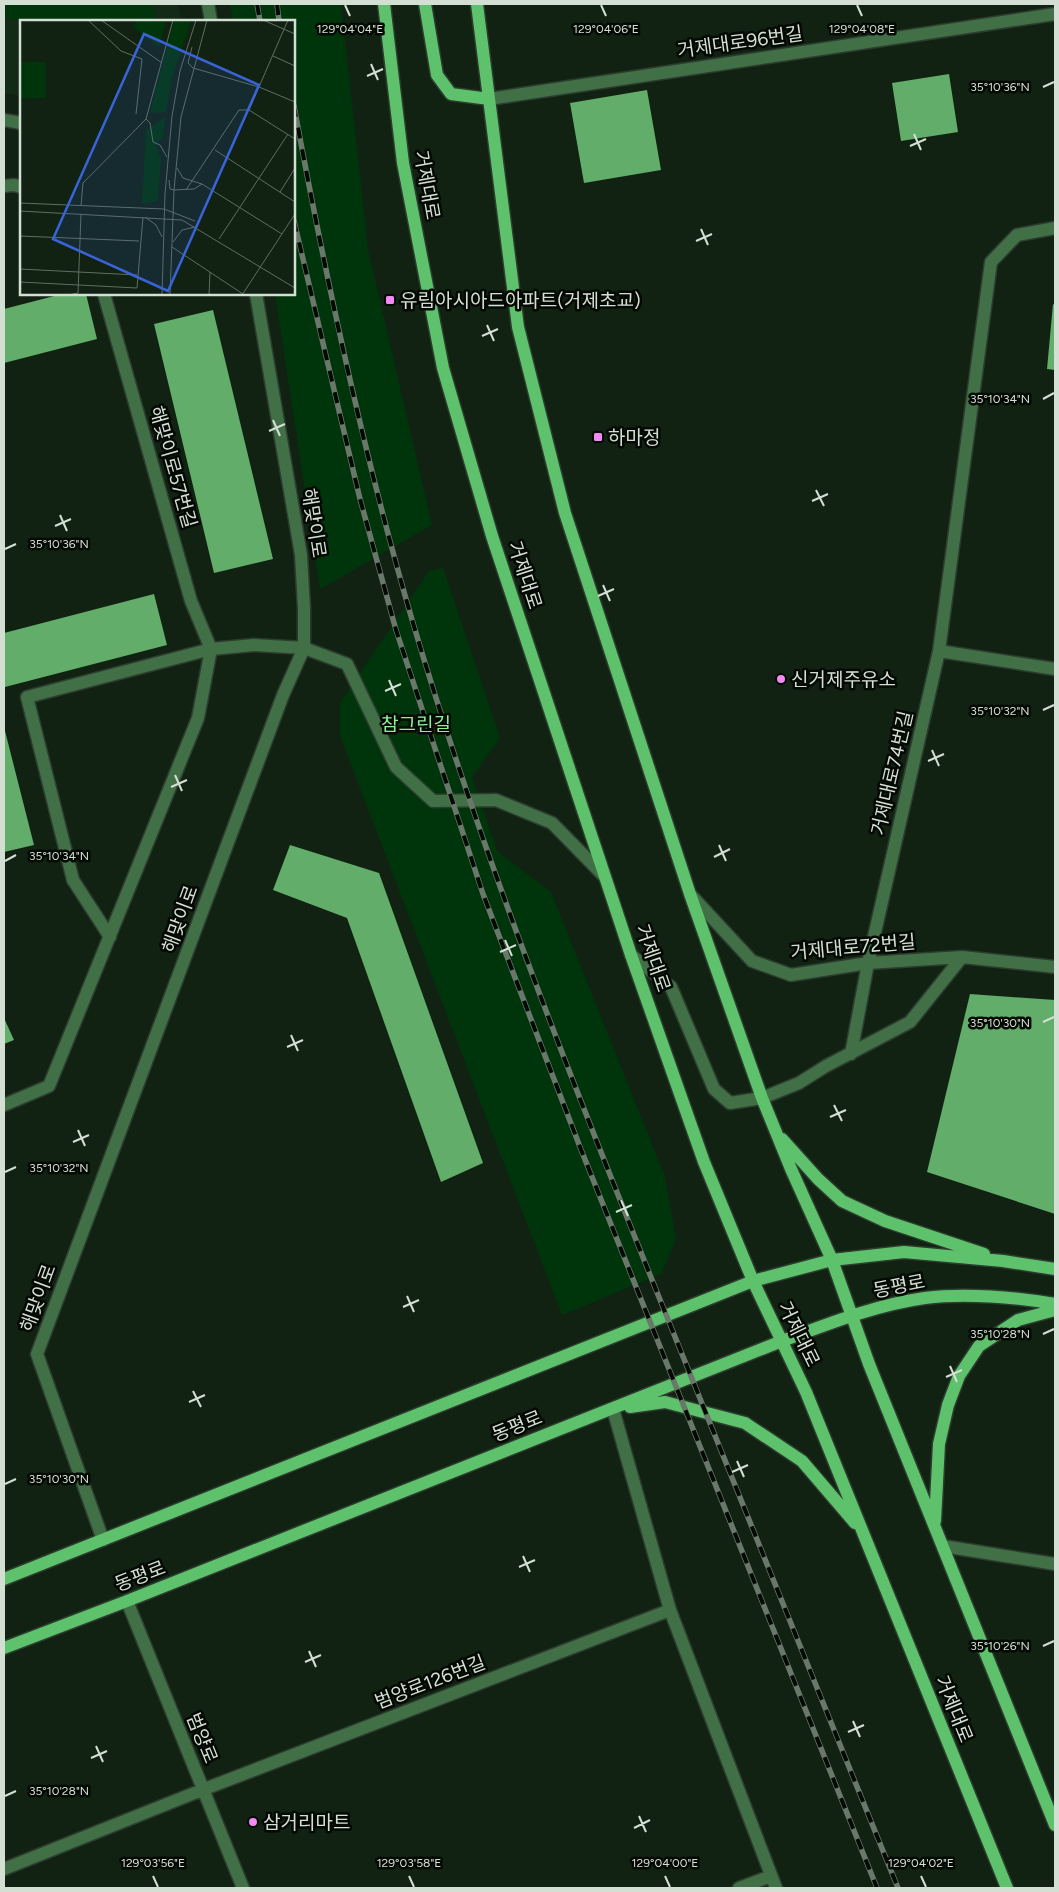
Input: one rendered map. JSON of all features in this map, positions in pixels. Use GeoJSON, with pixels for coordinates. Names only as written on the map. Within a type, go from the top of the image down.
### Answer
{"type":"FeatureCollection","features":[{"type":"Feature","properties":{"kind":"main road","name":"거제대로"},"geometry":{"type":"LineString","coordinates":[[384,4],[403,163],[443,368],[492,536],[605,877],[704,1162],[753,1281],[806,1392],[1007,1888]]}},
{"type":"Feature","properties":{"kind":"main road"},"geometry":{"type":"LineString","coordinates":[[425,4],[437,75],[451,94],[489,98]]}},
{"type":"Feature","properties":{"kind":"main road"},"geometry":{"type":"LineString","coordinates":[[477,4],[518,328],[565,513],[690,894],[762,1098],[832,1260],[869,1364],[1055,1825]]}},
{"type":"Feature","properties":{"kind":"main road"},"geometry":{"type":"LineString","coordinates":[[776,1132],[818,1179],[842,1201],[884,1221],[1003,1260]]}},
{"type":"Feature","properties":{"kind":"main road","name":"동평로"},"geometry":{"type":"LineString","coordinates":[[4,1579],[753,1281],[832,1260],[904,1252],[1003,1260],[1055,1269]]}},
{"type":"Feature","properties":{"kind":"main road","name":"동평로"},"geometry":{"type":"LineString","coordinates":[[4,1648],[852,1315],[926,1298],[1029,1299],[1055,1304]]}},
{"type":"Feature","properties":{"kind":"main road"},"geometry":{"type":"LineString","coordinates":[[934,1526],[939,1444],[948,1405],[959,1376],[979,1346],[1018,1320],[1055,1310]]}},
{"type":"Feature","properties":{"kind":"main road"},"geometry":{"type":"LineString","coordinates":[[613,1409],[665,1402],[745,1423],[802,1460],[862,1531]]}},
{"type":"Feature","properties":{"kind":"street"},"geometry":{"type":"LineString","coordinates":[[208,4],[211,20]]}},
{"type":"Feature","properties":{"kind":"street","name":"거제대로96번길"},"geometry":{"type":"LineString","coordinates":[[489,98],[1055,14]]}},
{"type":"Feature","properties":{"kind":"street"},"geometry":{"type":"LineString","coordinates":[[4,120],[20,123]]}},
{"type":"Feature","properties":{"kind":"street"},"geometry":{"type":"LineString","coordinates":[[4,186],[14,184],[20,187]]}},
{"type":"Feature","properties":{"kind":"street","name":"거제대로74번길"},"geometry":{"type":"LineString","coordinates":[[851,1054],[868,963],[940,650],[991,262],[1017,235],[1055,228]]}},
{"type":"Feature","properties":{"kind":"street","name":"해맞이로57번길"},"geometry":{"type":"LineString","coordinates":[[104,295],[191,601],[211,649]]}},
{"type":"Feature","properties":{"kind":"street","name":"해맞이로"},"geometry":{"type":"LineString","coordinates":[[103,1540],[37,1354],[280,704],[304,648],[301,555],[256,295]]}},
{"type":"Feature","properties":{"kind":"street"},"geometry":{"type":"LineString","coordinates":[[110,938],[73,880],[27,696],[211,649],[254,645],[304,648],[347,664],[396,767],[433,801],[496,800],[552,823],[605,877]]}},
{"type":"Feature","properties":{"kind":"street"},"geometry":{"type":"LineString","coordinates":[[4,1105],[50,1086],[198,718],[211,649]]}},
{"type":"Feature","properties":{"kind":"street"},"geometry":{"type":"LineString","coordinates":[[940,650],[1055,669]]}},
{"type":"Feature","properties":{"kind":"street","name":"거제대로72번길"},"geometry":{"type":"LineString","coordinates":[[690,894],[752,961],[791,975],[868,963],[962,957],[1055,967]]}},
{"type":"Feature","properties":{"kind":"street"},"geometry":{"type":"LineString","coordinates":[[632,956],[671,987],[714,1089],[730,1103],[762,1098],[799,1083],[826,1066],[910,1022],[962,957]]}},
{"type":"Feature","properties":{"kind":"street"},"geometry":{"type":"LineString","coordinates":[[613,1409],[670,1610],[776,1888]]}},
{"type":"Feature","properties":{"kind":"street"},"geometry":{"type":"LineString","coordinates":[[942,1546],[1055,1564]]}},
{"type":"Feature","properties":{"kind":"street","name":"범양로"},"geometry":{"type":"LineString","coordinates":[[127,1601],[243,1888]]}},
{"type":"Feature","properties":{"kind":"street","name":"범양로126번길"},"geometry":{"type":"LineString","coordinates":[[4,1869],[202,1790],[670,1610]]}},
{"type":"Feature","properties":{"kind":"street"},"geometry":{"type":"LineString","coordinates":[[739,1888],[771,1876]]}},
{"type":"Feature","properties":{"kind":"shaded area"},"geometry":{"type":"Polygon","coordinates":[[[4,4],[178,4],[181,20],[20,20],[20,96],[4,93],[4,4]]]}},
{"type":"Feature","properties":{"kind":"green space"},"geometry":{"type":"Polygon","coordinates":[[[4,4],[153,4],[156,20],[20,21],[4,17],[4,4]]]}},
{"type":"Feature","properties":{"kind":"green space"},"geometry":{"type":"Polygon","coordinates":[[[230,4],[341,4],[368,249],[432,525],[320,589],[275,295],[295,295],[295,20],[233,20],[230,4]]]}},
{"type":"Feature","properties":{"kind":"green space","name":"참그린길"},"geometry":{"type":"Polygon","coordinates":[[[443,568],[500,738],[472,777],[497,851],[551,892],[665,1177],[676,1240],[661,1274],[562,1315],[340,736],[340,703],[429,571],[443,568]]]}},
{"type":"Feature","properties":{"kind":"building"},"geometry":{"type":"Polygon","coordinates":[[[949,74],[958,132],[901,141],[892,83],[949,74]]]}},
{"type":"Feature","properties":{"kind":"building"},"geometry":{"type":"Polygon","coordinates":[[[647,90],[661,170],[584,183],[570,103],[647,90]]]}},
{"type":"Feature","properties":{"kind":"building"},"geometry":{"type":"Polygon","coordinates":[[[58,295],[86,295],[97,339],[4,363],[4,309],[58,295]]]}},
{"type":"Feature","properties":{"kind":"building"},"geometry":{"type":"Polygon","coordinates":[[[1053,304],[1055,305],[1055,370],[1047,369],[1053,304]]]}},
{"type":"Feature","properties":{"kind":"building"},"geometry":{"type":"Polygon","coordinates":[[[213,310],[273,559],[214,573],[154,324],[213,310]]]}},
{"type":"Feature","properties":{"kind":"building"},"geometry":{"type":"Polygon","coordinates":[[[154,594],[167,645],[5,687],[4,633],[154,594]]]}},
{"type":"Feature","properties":{"kind":"building"},"geometry":{"type":"Polygon","coordinates":[[[4,727],[34,845],[4,852],[4,727]]]}},
{"type":"Feature","properties":{"kind":"building"},"geometry":{"type":"Polygon","coordinates":[[[290,845],[379,873],[483,1163],[441,1182],[347,918],[273,890],[290,845]]]}},
{"type":"Feature","properties":{"kind":"building"},"geometry":{"type":"Polygon","coordinates":[[[970,994],[1055,1000],[1055,1214],[927,1172],[970,994]]]}},
{"type":"Feature","properties":{"kind":"building"},"geometry":{"type":"Polygon","coordinates":[[[4,1018],[14,1040],[4,1044],[4,1018]]]}},
{"type":"Feature","properties":{"kind":"railway"},"geometry":{"type":"LineString","coordinates":[[257,4],[260,20]]}},
{"type":"Feature","properties":{"kind":"railway"},"geometry":{"type":"LineString","coordinates":[[277,4],[279,20]]}},
{"type":"Feature","properties":{"kind":"railway"},"geometry":{"type":"LineString","coordinates":[[295,111],[347,366],[378,495],[413,623],[469,799],[532,973],[598,1146],[898,1888]]}},
{"type":"Feature","properties":{"kind":"railway"},"geometry":{"type":"LineString","coordinates":[[295,225],[360,499],[396,630],[483,894],[580,1147],[877,1888]]}},
{"type":"Feature","properties":{"kind":"place","name":"유림아시아드아파트(거제초교)"},"geometry":{"type":"Point","coordinates":[390,300]}},
{"type":"Feature","properties":{"kind":"place","name":"하마정"},"geometry":{"type":"Point","coordinates":[598,437]}},
{"type":"Feature","properties":{"kind":"place","name":"신거제주유소"},"geometry":{"type":"Point","coordinates":[781,679]}},
{"type":"Feature","properties":{"kind":"place","name":"삼거리마트"},"geometry":{"type":"Point","coordinates":[253,1822]}}]}
